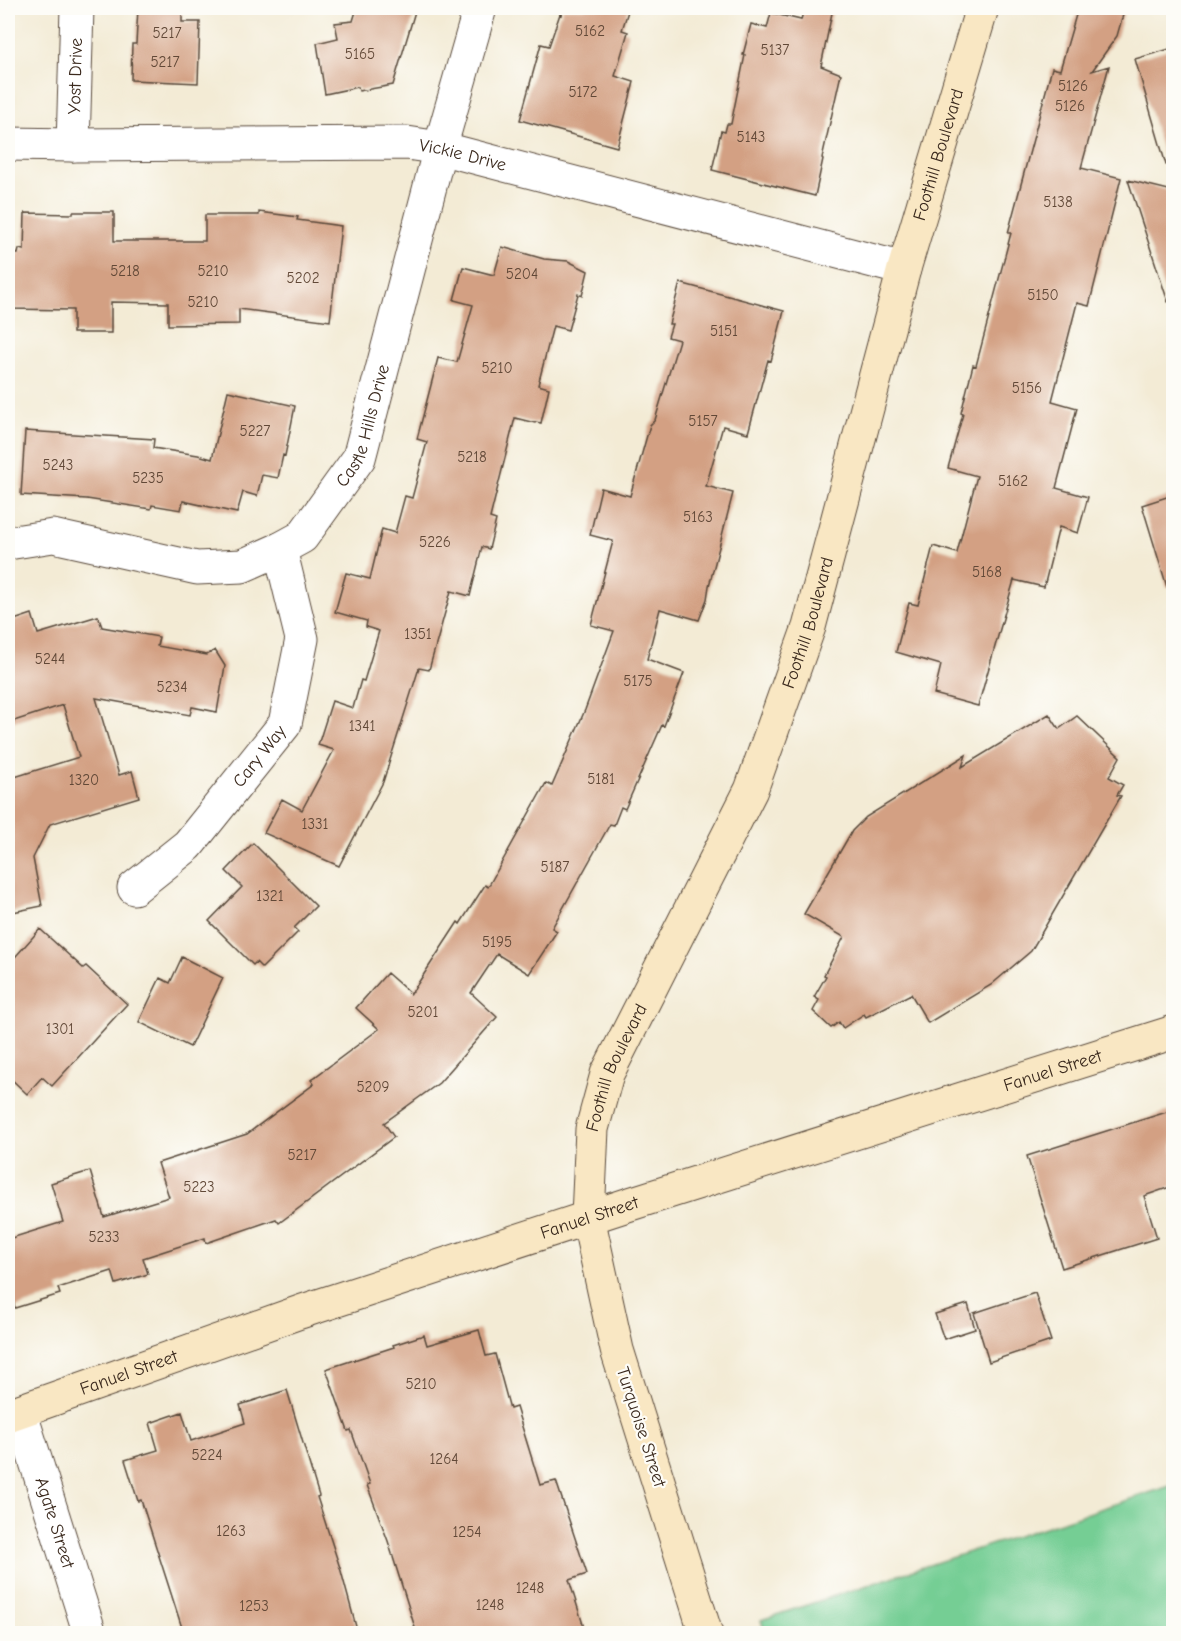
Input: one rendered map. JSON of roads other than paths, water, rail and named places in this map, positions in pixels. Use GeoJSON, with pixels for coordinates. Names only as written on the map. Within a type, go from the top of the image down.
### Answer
{"type":"FeatureCollection","features":[{"type":"Feature","properties":{"kind":"main road","name":"Foothill Boulevard"},"geometry":{"type":"LineString","coordinates":[[588,1217],[592,1129],[607,1074],[751,790],[809,627],[904,269],[982,8]]}},
{"type":"Feature","properties":{"kind":"main road","name":"Fanuel Street"},"geometry":{"type":"LineString","coordinates":[[14,1413],[300,1312],[588,1217],[1173,1032]]}},
{"type":"Feature","properties":{"kind":"main road","name":"Turquoise Street"},"geometry":{"type":"LineString","coordinates":[[588,1217],[616,1350],[706,1634]]}},
{"type":"Feature","properties":{"kind":"street","name":"Yost Drive"},"geometry":{"type":"LineString","coordinates":[[73,146],[77,8]]}},
{"type":"Feature","properties":{"kind":"street","name":"Castle Hills Drive"},"geometry":{"type":"LineString","coordinates":[[8,543],[53,536],[197,568],[242,566],[302,537],[359,458],[440,148],[480,8]]}},
{"type":"Feature","properties":{"kind":"street","name":"Vickie Drive"},"geometry":{"type":"LineString","coordinates":[[8,144],[73,146],[407,143],[440,148],[904,269]]}},
{"type":"Feature","properties":{"kind":"street","name":"Cary Way"},"geometry":{"type":"LineString","coordinates":[[134,888],[188,845],[285,724],[302,639],[280,549]]}},
{"type":"Feature","properties":{"kind":"street","name":"Agate Street"},"geometry":{"type":"LineString","coordinates":[[14,1413],[90,1634]]}}]}
